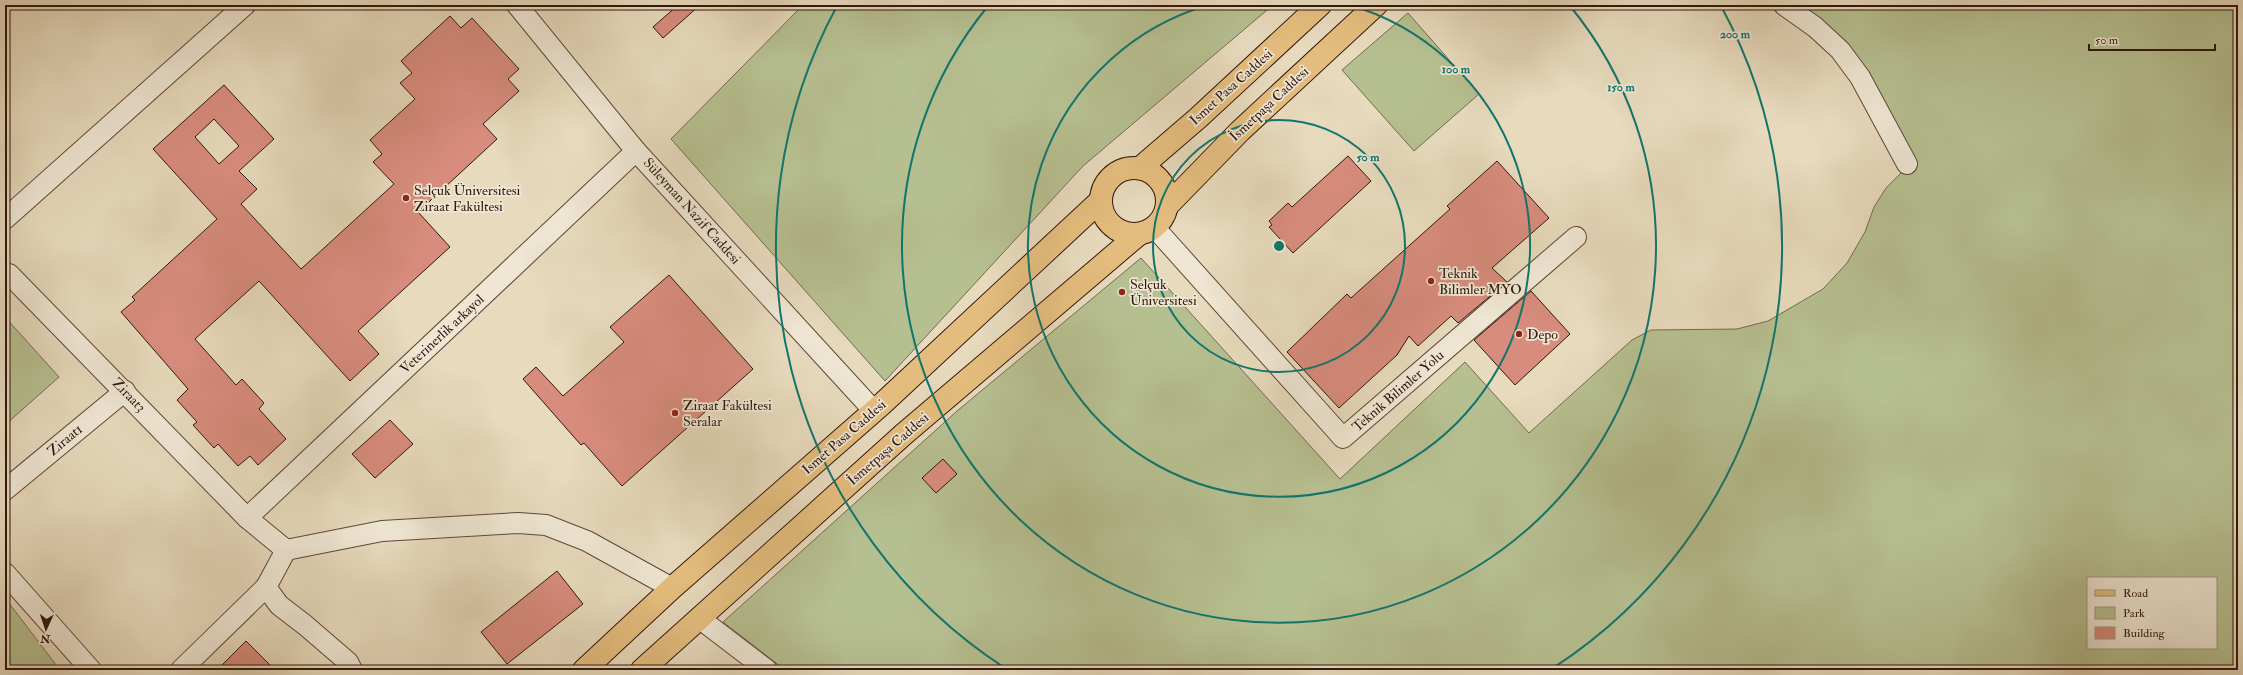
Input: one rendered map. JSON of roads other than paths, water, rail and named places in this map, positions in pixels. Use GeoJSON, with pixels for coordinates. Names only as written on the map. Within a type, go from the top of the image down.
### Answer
{"type":"FeatureCollection","features":[{"type":"Feature","properties":{"kind":"main road","name":"Ismet Pasa Caddesi"},"geometry":{"type":"LineString","coordinates":[[1140,168],[1198,118],[1320,5]]}},
{"type":"Feature","properties":{"kind":"main road","name":"İsmetpaşa Caddesi"},"geometry":{"type":"LineString","coordinates":[[1167,206],[1240,131],[1376,5]]}},
{"type":"Feature","properties":{"kind":"main road"},"geometry":{"type":"LineString","coordinates":[[1128,168],[1140,168],[1149,172],[1164,186],[1167,206],[1163,218],[1147,231],[1128,234],[1117,230],[1105,217],[1100,201],[1102,189],[1113,176],[1128,168]]}},
{"type":"Feature","properties":{"kind":"main road","name":"Ismet Pasa Caddesi"},"geometry":{"type":"LineString","coordinates":[[584,670],[672,588],[874,411],[1100,201]]}},
{"type":"Feature","properties":{"kind":"main road","name":"İsmetpaşa Caddesi"},"geometry":{"type":"LineString","coordinates":[[642,670],[904,434],[1147,231]]}},
{"type":"Feature","properties":{"kind":"street"},"geometry":{"type":"LineString","coordinates":[[5,219],[245,5]]}},
{"type":"Feature","properties":{"kind":"street","name":"Süleyman Nazif Caddesi"},"geometry":{"type":"LineString","coordinates":[[517,5],[636,151],[874,411]]}},
{"type":"Feature","properties":{"kind":"street"},"geometry":{"type":"LineString","coordinates":[[1784,5],[1815,27],[1840,50],[1860,77],[1907,164]]}},
{"type":"Feature","properties":{"kind":"street","name":"Veterinerlik arkayol"},"geometry":{"type":"LineString","coordinates":[[247,518],[636,151]]}},
{"type":"Feature","properties":{"kind":"street","name":"Teknik Bilimler Yolu"},"geometry":{"type":"LineString","coordinates":[[1147,231],[1343,438],[1576,237]]}},
{"type":"Feature","properties":{"kind":"street","name":"Ziraat3"},"geometry":{"type":"LineString","coordinates":[[7,276],[125,390],[247,518],[286,550]]}},
{"type":"Feature","properties":{"kind":"street","name":"Ziraat1"},"geometry":{"type":"LineString","coordinates":[[5,490],[125,390]]}},
{"type":"Feature","properties":{"kind":"street"},"geometry":{"type":"LineString","coordinates":[[181,670],[266,587],[286,550],[382,531],[518,523],[546,526],[588,541],[672,588]]}},
{"type":"Feature","properties":{"kind":"street"},"geometry":{"type":"LineString","coordinates":[[5,573],[91,670]]}},
{"type":"Feature","properties":{"kind":"street"},"geometry":{"type":"LineString","coordinates":[[266,587],[279,605],[348,662],[352,670]]}},
{"type":"Feature","properties":{"kind":"street"},"geometry":{"type":"LineString","coordinates":[[699,618],[767,670]]}},
{"type":"Feature","properties":{"kind":"place","name":"Selçuk Üniversitesi Ziraat Fakültesi"},"geometry":{"type":"Point","coordinates":[406,198]}},
{"type":"Feature","properties":{"kind":"place","name":"Teknik Bilimler MYO"},"geometry":{"type":"Point","coordinates":[1431,281]}},
{"type":"Feature","properties":{"kind":"place","name":"Selçuk Üniversitesi"},"geometry":{"type":"Point","coordinates":[1122,292]}},
{"type":"Feature","properties":{"kind":"place","name":"Depo"},"geometry":{"type":"Point","coordinates":[1519,334]}},
{"type":"Feature","properties":{"kind":"place","name":"Ziraat Fakültesi Seralar"},"geometry":{"type":"Point","coordinates":[675,413]}}]}
